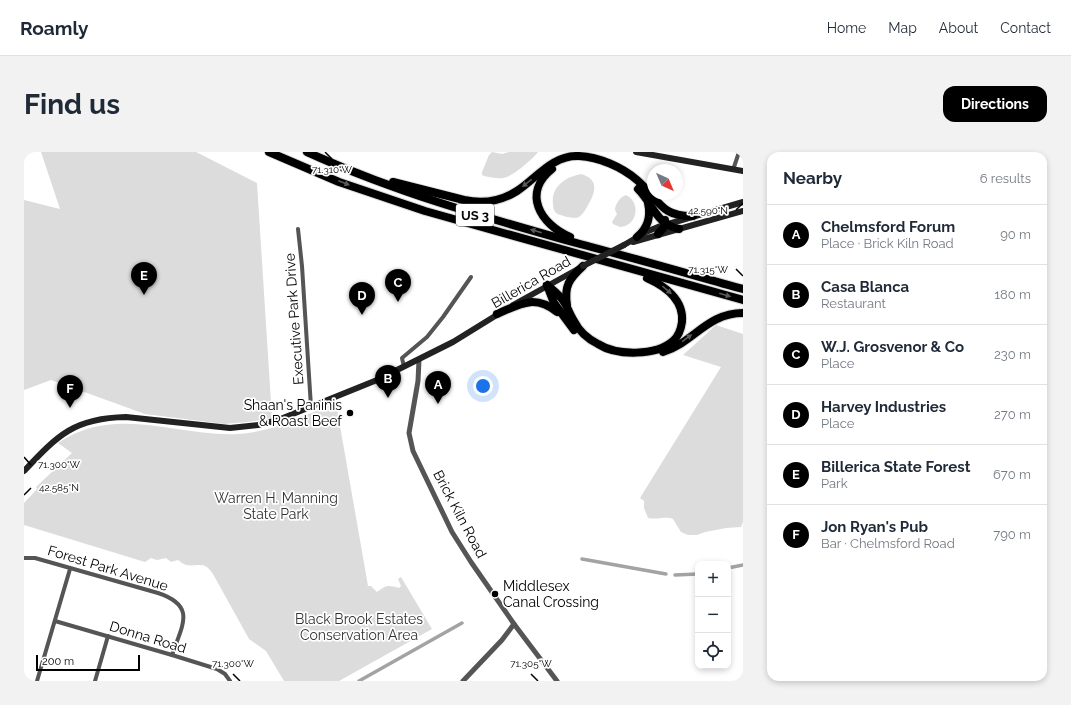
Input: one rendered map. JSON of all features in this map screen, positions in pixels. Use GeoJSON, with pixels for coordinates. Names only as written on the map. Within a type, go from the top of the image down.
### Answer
{"type":"FeatureCollection","features":[{"type":"Feature","properties":{"kind":"highway","name":"US 3"},"geometry":{"type":"LineString","coordinates":[[269,152],[339,182],[394,201],[743,300]]}},
{"type":"Feature","properties":{"kind":"highway","name":"US 3"},"geometry":{"type":"LineString","coordinates":[[307,152],[353,172],[451,207],[743,289]]}},
{"type":"Feature","properties":{"kind":"highway"},"geometry":{"type":"LineString","coordinates":[[353,172],[464,200],[482,202],[500,199],[517,191],[557,160],[570,156],[580,156],[604,162],[627,173],[647,191]]}},
{"type":"Feature","properties":{"kind":"highway"},"geometry":{"type":"LineString","coordinates":[[600,249],[562,234],[549,224],[542,215],[537,202],[537,193],[540,183],[548,172],[556,166],[568,161],[592,163],[624,176],[647,198]]}},
{"type":"Feature","properties":{"kind":"highway"},"geometry":{"type":"LineString","coordinates":[[637,237],[645,229],[647,224],[649,209],[647,200]]}},
{"type":"Feature","properties":{"kind":"highway"},"geometry":{"type":"LineString","coordinates":[[648,200],[658,216],[666,224],[679,228]]}},
{"type":"Feature","properties":{"kind":"highway"},"geometry":{"type":"LineString","coordinates":[[655,200],[664,209],[673,214],[693,216]]}},
{"type":"Feature","properties":{"kind":"highway"},"geometry":{"type":"LineString","coordinates":[[655,200],[662,212],[666,224],[664,229],[658,234]]}},
{"type":"Feature","properties":{"kind":"highway"},"geometry":{"type":"LineString","coordinates":[[568,308],[566,295],[567,286],[573,276],[583,266]]}},
{"type":"Feature","properties":{"kind":"highway"},"geometry":{"type":"LineString","coordinates":[[547,285],[560,296],[568,308],[574,322],[584,334],[595,343],[621,352],[639,352],[663,347],[671,343],[680,332],[682,321],[680,306],[675,297],[667,289],[654,281],[620,266]]}},
{"type":"Feature","properties":{"kind":"highway"},"geometry":{"type":"LineString","coordinates":[[547,285],[549,294],[554,303],[579,335],[596,348],[613,355],[633,357],[649,355],[670,349],[712,321],[729,314],[743,313]]}},
{"type":"Feature","properties":{"kind":"highway"},"geometry":{"type":"LineString","coordinates":[[497,314],[524,303],[536,302],[549,306],[565,318]]}},
{"type":"Feature","properties":{"kind":"main road"},"geometry":{"type":"LineString","coordinates":[[636,152],[743,171]]}},
{"type":"Feature","properties":{"kind":"main road","name":"Billerica Road"},"geometry":{"type":"LineString","coordinates":[[24,471],[56,438],[74,427],[91,421],[126,417],[216,428],[243,428],[278,420],[377,380],[419,360],[547,285],[652,229],[743,202]]}},
{"type":"Feature","properties":{"kind":"main road","name":"Billerica Road"},"geometry":{"type":"LineString","coordinates":[[624,245],[658,234],[743,211]]}},
{"type":"Feature","properties":{"kind":"street"},"geometry":{"type":"LineString","coordinates":[[733,170],[741,152]]}},
{"type":"Feature","properties":{"kind":"street"},"geometry":{"type":"LineString","coordinates":[[741,152],[743,156]]}},
{"type":"Feature","properties":{"kind":"street","name":"Executive Park Drive"},"geometry":{"type":"LineString","coordinates":[[298,229],[312,407]]}},
{"type":"Feature","properties":{"kind":"street"},"geometry":{"type":"LineString","coordinates":[[404,367],[402,358],[427,337],[471,277]]}},
{"type":"Feature","properties":{"kind":"street","name":"Brick Kiln Road"},"geometry":{"type":"LineString","coordinates":[[419,360],[418,381],[409,433],[413,451],[452,532],[514,624],[557,681]]}},
{"type":"Feature","properties":{"kind":"street","name":"Forest Park Avenue"},"geometry":{"type":"LineString","coordinates":[[24,558],[36,558],[167,596],[179,603],[183,611],[184,618],[172,655]]}},
{"type":"Feature","properties":{"kind":"street"},"geometry":{"type":"LineString","coordinates":[[37,681],[70,569]]}},
{"type":"Feature","properties":{"kind":"street","name":"Donna Road"},"geometry":{"type":"LineString","coordinates":[[55,621],[221,671],[230,681]]}},
{"type":"Feature","properties":{"kind":"street"},"geometry":{"type":"LineString","coordinates":[[463,681],[502,640],[514,624]]}},
{"type":"Feature","properties":{"kind":"street"},"geometry":{"type":"LineString","coordinates":[[96,681],[108,636]]}},
{"type":"Feature","properties":{"kind":"green space"},"geometry":{"type":"Polygon","coordinates":[[[41,152],[196,152],[257,183],[272,418],[224,424],[145,414],[51,380],[24,390],[24,200],[60,209],[41,152]]]}},
{"type":"Feature","properties":{"kind":"green space"},"geometry":{"type":"Polygon","coordinates":[[[492,152],[502,154],[509,152],[538,152],[517,171],[507,177],[498,178],[482,175],[489,155],[492,152]]]}},
{"type":"Feature","properties":{"kind":"green space"},"geometry":{"type":"Polygon","coordinates":[[[581,174],[591,179],[593,183],[594,191],[591,200],[582,214],[577,218],[557,214],[554,210],[553,198],[557,188],[565,180],[581,174]]]}},
{"type":"Feature","properties":{"kind":"green space"},"geometry":{"type":"Polygon","coordinates":[[[626,195],[631,198],[634,203],[635,213],[631,223],[620,227],[612,222],[617,214],[615,208],[617,203],[626,195]]]}},
{"type":"Feature","properties":{"kind":"green space"},"geometry":{"type":"Polygon","coordinates":[[[716,325],[743,334],[743,522],[741,527],[726,528],[697,535],[688,535],[681,532],[673,519],[648,518],[644,508],[644,501],[640,498],[721,367],[683,355],[716,325]]]}},
{"type":"Feature","properties":{"kind":"green space","name":"Warren H. Manning State Park"},"geometry":{"type":"Polygon","coordinates":[[[336,403],[368,586],[371,586],[377,592],[387,586],[399,588],[401,586],[398,579],[401,577],[432,629],[339,681],[284,681],[266,651],[249,639],[213,574],[207,567],[201,565],[186,565],[178,560],[171,562],[166,558],[157,560],[151,558],[145,562],[24,525],[24,503],[37,489],[36,487],[72,453],[58,443],[80,432],[102,426],[124,424],[146,425],[215,434],[251,433],[288,422],[336,403]]]}},
{"type":"Feature","properties":{"kind":"waterway"},"geometry":{"type":"LineString","coordinates":[[582,559],[666,574]]}},
{"type":"Feature","properties":{"kind":"waterway"},"geometry":{"type":"LineString","coordinates":[[731,567],[743,565]]}},
{"type":"Feature","properties":{"kind":"waterway"},"geometry":{"type":"LineString","coordinates":[[675,575],[695,574]]}},
{"type":"Feature","properties":{"kind":"waterway"},"geometry":{"type":"LineString","coordinates":[[359,681],[462,623]]}},
{"type":"Feature","properties":{"kind":"place","name":"Billerica State Forest"},"geometry":{"type":"Point","coordinates":[144,295]}},
{"type":"Feature","properties":{"kind":"place","name":"W.J. Grosvenor & Co"},"geometry":{"type":"Point","coordinates":[398,302]}},
{"type":"Feature","properties":{"kind":"place","name":"Harvey Industries"},"geometry":{"type":"Point","coordinates":[362,315]}},
{"type":"Feature","properties":{"kind":"place","name":"Casa Blanca"},"geometry":{"type":"Point","coordinates":[388,398]}},
{"type":"Feature","properties":{"kind":"place","name":"Chelmsford Forum"},"geometry":{"type":"Point","coordinates":[438,404]}},
{"type":"Feature","properties":{"kind":"place","name":"Jon Ryan's Pub"},"geometry":{"type":"Point","coordinates":[70,408]}},
{"type":"Feature","properties":{"kind":"place","name":"Shaan's Paninis & Roast Beef"},"geometry":{"type":"Point","coordinates":[350,413]}},
{"type":"Feature","properties":{"kind":"place","name":"Middlesex Canal Crossing"},"geometry":{"type":"Point","coordinates":[495,594]}},
{"type":"Feature","properties":{"kind":"park label","name":"Black Brook Estates Conservation Area"},"geometry":{"type":"Point","coordinates":[359,628]}}]}
